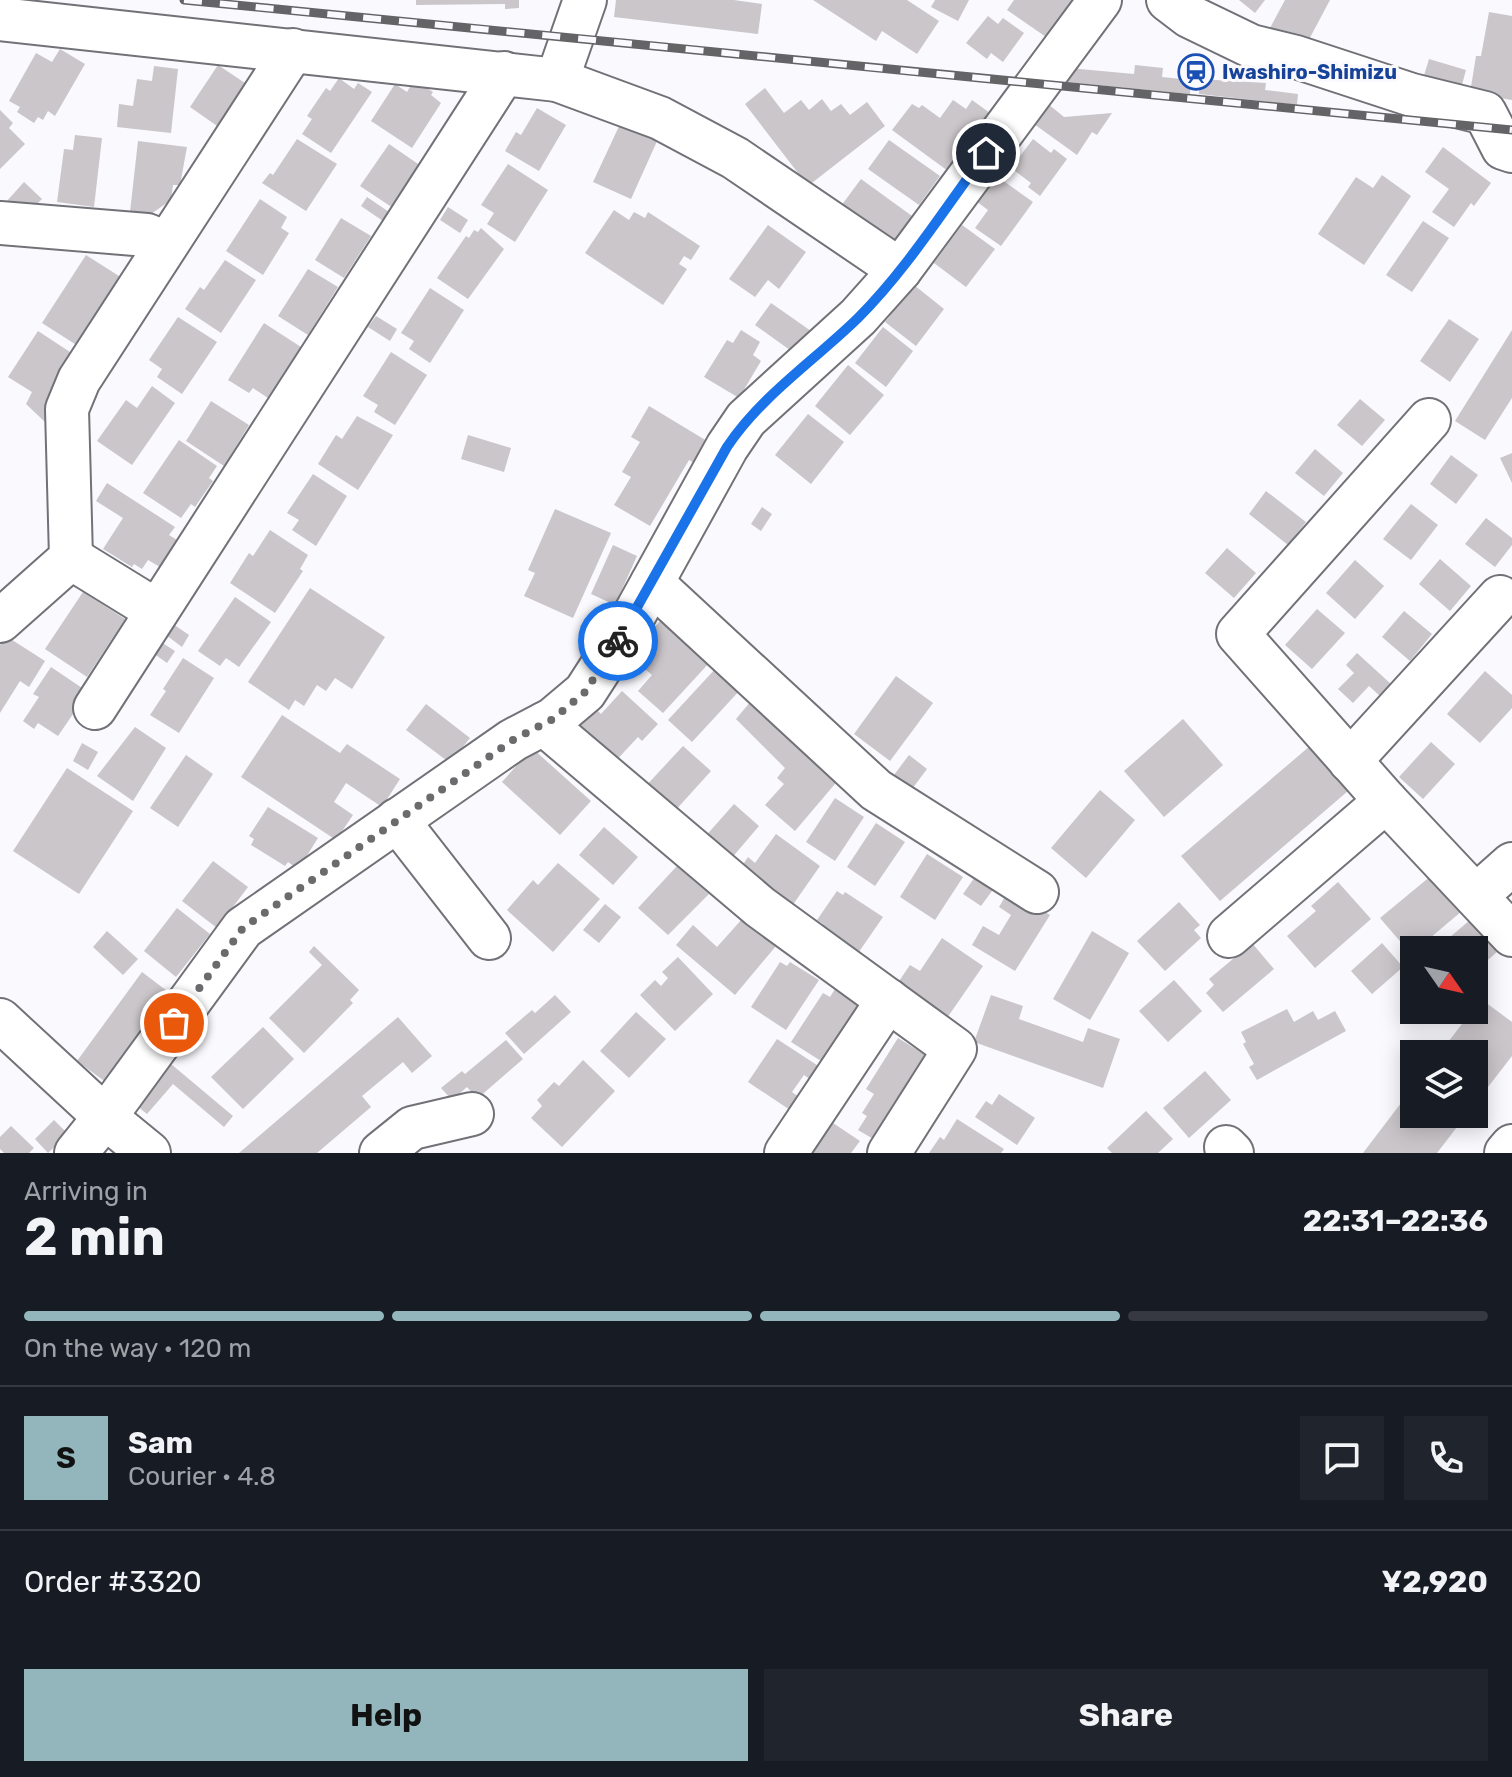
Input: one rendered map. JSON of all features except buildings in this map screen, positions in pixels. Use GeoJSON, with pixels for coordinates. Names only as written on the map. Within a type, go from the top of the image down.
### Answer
{"type":"FeatureCollection","features":[{"type":"Feature","properties":{"kind":"street"},"geometry":{"type":"LineString","coordinates":[[557,80],[585,0]]}},
{"type":"Feature","properties":{"kind":"street"},"geometry":{"type":"LineString","coordinates":[[76,1153],[243,928],[513,740],[544,724],[585,692],[632,619],[727,447],[746,419],[858,317],[900,270],[1100,0]]}},
{"type":"Feature","properties":{"kind":"street"},"geometry":{"type":"LineString","coordinates":[[1168,0],[1189,16],[1251,46],[1296,57],[1412,95],[1485,113],[1503,148],[1512,151]]}},
{"type":"Feature","properties":{"kind":"street"},"geometry":{"type":"LineString","coordinates":[[0,19],[557,80],[660,118],[735,158],[900,270]]}},
{"type":"Feature","properties":{"kind":"street"},"geometry":{"type":"LineString","coordinates":[[0,621],[71,558],[67,409],[79,380],[293,50]]}},
{"type":"Feature","properties":{"kind":"street"},"geometry":{"type":"LineString","coordinates":[[95,708],[504,73]]}},
{"type":"Feature","properties":{"kind":"street"},"geometry":{"type":"LineString","coordinates":[[0,223],[147,235],[167,243]]}},
{"type":"Feature","properties":{"kind":"street"},"geometry":{"type":"LineString","coordinates":[[1429,420],[1238,634],[1386,801],[1512,935]]}},
{"type":"Feature","properties":{"kind":"street"},"geometry":{"type":"LineString","coordinates":[[71,558],[157,611]]}},
{"type":"Feature","properties":{"kind":"street"},"geometry":{"type":"LineString","coordinates":[[652,583],[876,790],[1037,892]]}},
{"type":"Feature","properties":{"kind":"street"},"geometry":{"type":"LineString","coordinates":[[1350,761],[1500,597]]}},
{"type":"Feature","properties":{"kind":"street"},"geometry":{"type":"LineString","coordinates":[[544,724],[760,907],[955,1049],[889,1153]]}},
{"type":"Feature","properties":{"kind":"street"},"geometry":{"type":"LineString","coordinates":[[1229,936],[1386,801]]}},
{"type":"Feature","properties":{"kind":"street"},"geometry":{"type":"LineString","coordinates":[[397,820],[489,938]]}},
{"type":"Feature","properties":{"kind":"street"},"geometry":{"type":"LineString","coordinates":[[1476,896],[1512,864]]}},
{"type":"Feature","properties":{"kind":"street"},"geometry":{"type":"LineString","coordinates":[[786,1153],[888,1000]]}},
{"type":"Feature","properties":{"kind":"street"},"geometry":{"type":"LineString","coordinates":[[0,1020],[105,1117],[149,1153]]}},
{"type":"Feature","properties":{"kind":"street"},"geometry":{"type":"LineString","coordinates":[[381,1153],[412,1128],[472,1114]]}},
{"type":"Feature","properties":{"kind":"street"},"geometry":{"type":"LineString","coordinates":[[1506,1153],[1512,1146]]}},
{"type":"Feature","properties":{"kind":"railway"},"geometry":{"type":"LineString","coordinates":[[184,0],[1512,130]]}},
{"type":"Feature","properties":{"kind":"way so far"},"geometry":{"type":"LineString","coordinates":[[174,1023],[243,928],[513,740],[553,719],[585,692],[618,641]]}},
{"type":"Feature","properties":{"kind":"place","name":"Iwashiro-Shimizu"},"geometry":{"type":"Point","coordinates":[1196,72]}},
{"type":"Feature","properties":{"kind":"route"},"geometry":{"type":"LineString","coordinates":[[618,641],[727,447],[746,419],[858,317],[900,270],[986,153]]}}]}
